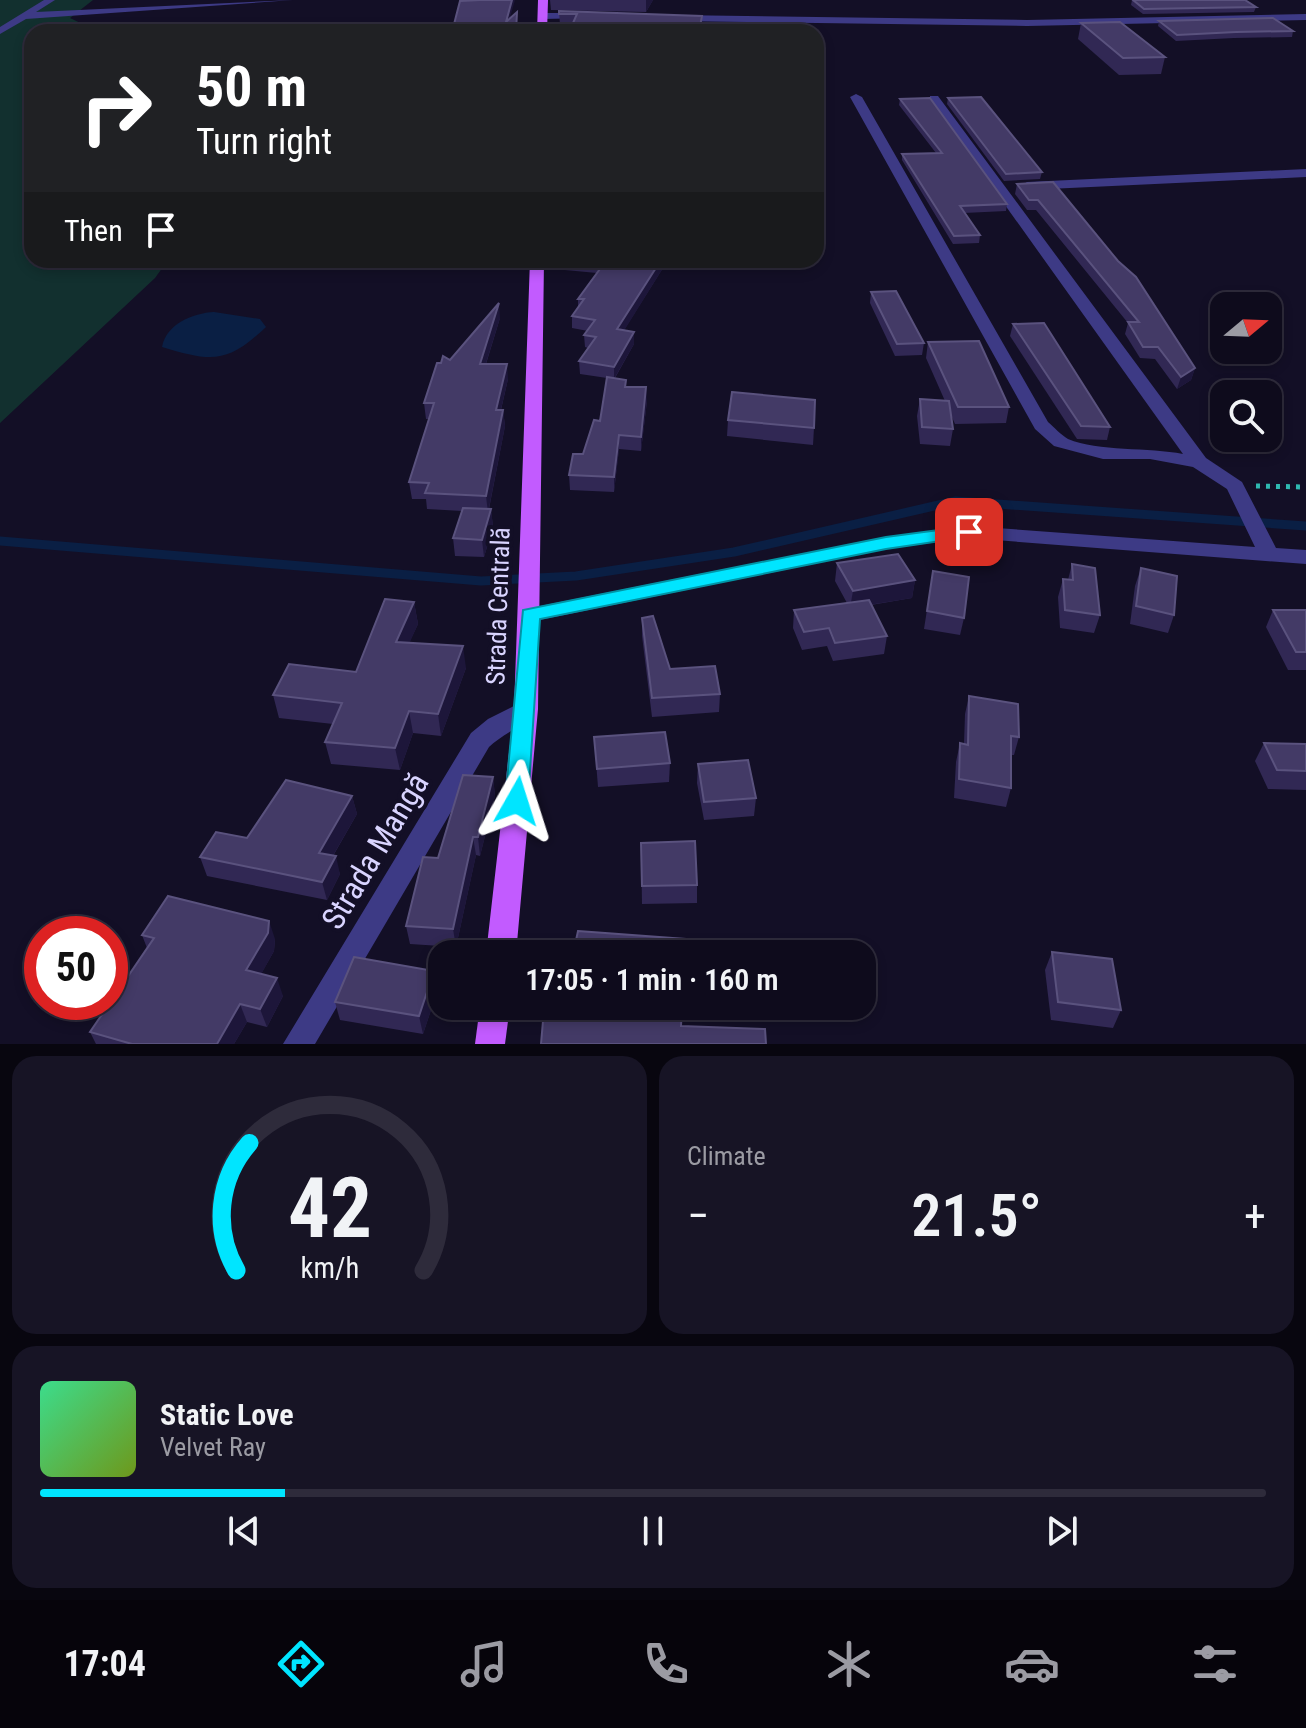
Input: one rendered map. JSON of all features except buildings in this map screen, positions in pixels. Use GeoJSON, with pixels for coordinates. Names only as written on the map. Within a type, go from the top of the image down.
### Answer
{"type":"FeatureCollection","features":[{"type":"Feature","properties":{"kind":"main road"},"geometry":{"type":"LineString","coordinates":[[542,24],[543,0]]}},
{"type":"Feature","properties":{"kind":"main road","name":"Strada Centrală"},"geometry":{"type":"LineString","coordinates":[[502,940],[526,709],[532,565],[537,268]]}},
{"type":"Feature","properties":{"kind":"main road"},"geometry":{"type":"LineString","coordinates":[[490,1044],[493,1020]]}},
{"type":"Feature","properties":{"kind":"street"},"geometry":{"type":"LineString","coordinates":[[0,31],[50,0]]}},
{"type":"Feature","properties":{"kind":"street"},"geometry":{"type":"LineString","coordinates":[[24,16],[288,0]]}},
{"type":"Feature","properties":{"kind":"street"},"geometry":{"type":"LineString","coordinates":[[543,16],[604,17]]}},
{"type":"Feature","properties":{"kind":"street"},"geometry":{"type":"LineString","coordinates":[[667,18],[1027,23],[1306,17]]}},
{"type":"Feature","properties":{"kind":"street"},"geometry":{"type":"LineString","coordinates":[[856,97],[1041,425],[1060,442],[1103,453],[1150,453],[1199,462]]}},
{"type":"Feature","properties":{"kind":"street"},"geometry":{"type":"LineString","coordinates":[[934,98],[1199,462],[1235,486],[1269,554]]}},
{"type":"Feature","properties":{"kind":"street"},"geometry":{"type":"LineString","coordinates":[[999,188],[1306,173]]}},
{"type":"Feature","properties":{"kind":"street"},"geometry":{"type":"LineString","coordinates":[[530,604],[886,543],[969,532],[1306,557]]}},
{"type":"Feature","properties":{"kind":"street","name":"Strada Mangă"},"geometry":{"type":"LineString","coordinates":[[298,1044],[480,740],[497,725],[526,709]]}},
{"type":"Feature","properties":{"kind":"path"},"geometry":{"type":"LineString","coordinates":[[1235,486],[1306,487]]}},
{"type":"Feature","properties":{"kind":"green space"},"geometry":{"type":"Polygon","coordinates":[[[0,0],[93,0],[70,18],[82,24],[24,24],[24,268],[162,268],[0,423],[0,0]]]}},
{"type":"Feature","properties":{"kind":"water"},"geometry":{"type":"Polygon","coordinates":[[[214,312],[260,319],[266,327],[229,354],[207,357],[162,347],[169,332],[182,321],[214,312]]]}},
{"type":"Feature","properties":{"kind":"waterway"},"geometry":{"type":"LineString","coordinates":[[0,541],[481,581],[576,576],[734,552],[956,501],[1306,526]]}},
{"type":"Feature","properties":{"kind":"route"},"geometry":{"type":"LineString","coordinates":[[517,801],[526,709],[530,615],[886,543],[969,532]]}}]}
